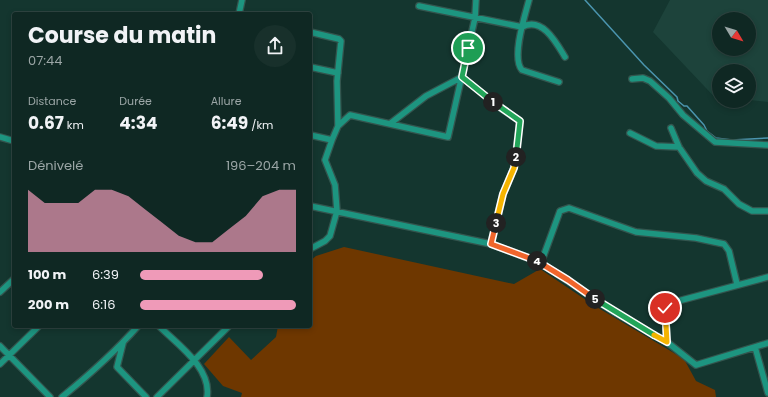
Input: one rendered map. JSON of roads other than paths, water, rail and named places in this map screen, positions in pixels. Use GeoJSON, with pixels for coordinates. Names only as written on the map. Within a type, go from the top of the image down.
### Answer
{"type":"FeatureCollection","features":[{"type":"Feature","properties":{"kind":"street"},"geometry":{"type":"LineString","coordinates":[[240,12],[242,0]]}},
{"type":"Feature","properties":{"kind":"street"},"geometry":{"type":"LineString","coordinates":[[338,126],[350,115],[448,138],[475,18],[476,0]]}},
{"type":"Feature","properties":{"kind":"street"},"geometry":{"type":"LineString","coordinates":[[529,0],[522,27],[517,60],[518,66],[522,70],[559,82]]}},
{"type":"Feature","properties":{"kind":"street"},"geometry":{"type":"LineString","coordinates":[[419,6],[522,27],[528,24],[539,26],[548,32],[565,57]]}},
{"type":"Feature","properties":{"kind":"street"},"geometry":{"type":"LineString","coordinates":[[312,33],[340,40],[338,73],[338,126],[325,160],[335,185],[337,211],[330,236],[325,241],[312,248]]}},
{"type":"Feature","properties":{"kind":"street"},"geometry":{"type":"LineString","coordinates":[[312,67],[338,73]]}},
{"type":"Feature","properties":{"kind":"street"},"geometry":{"type":"LineString","coordinates":[[390,124],[426,96],[462,77]]}},
{"type":"Feature","properties":{"kind":"street"},"geometry":{"type":"LineString","coordinates":[[462,77],[499,107],[516,117],[520,125],[514,168],[503,194],[491,244]]}},
{"type":"Feature","properties":{"kind":"street"},"geometry":{"type":"LineString","coordinates":[[632,79],[643,78],[650,81],[669,98],[683,115],[715,142],[768,145]]}},
{"type":"Feature","properties":{"kind":"street"},"geometry":{"type":"LineString","coordinates":[[671,128],[678,148],[697,173],[706,181],[724,189],[739,204],[752,211],[768,211]]}},
{"type":"Feature","properties":{"kind":"street"},"geometry":{"type":"LineString","coordinates":[[630,133],[656,146],[678,148]]}},
{"type":"Feature","properties":{"kind":"street"},"geometry":{"type":"LineString","coordinates":[[312,135],[332,140]]}},
{"type":"Feature","properties":{"kind":"street"},"geometry":{"type":"LineString","coordinates":[[0,137],[12,140]]}},
{"type":"Feature","properties":{"kind":"street"},"geometry":{"type":"LineString","coordinates":[[312,206],[491,244],[541,263],[614,312],[667,342],[696,365],[768,343]]}},
{"type":"Feature","properties":{"kind":"street"},"geometry":{"type":"LineString","coordinates":[[541,263],[560,210],[569,208],[636,232],[696,238],[724,244],[729,251],[736,284]]}},
{"type":"Feature","properties":{"kind":"street"},"geometry":{"type":"LineString","coordinates":[[667,342],[665,308],[667,304],[736,284],[768,277]]}},
{"type":"Feature","properties":{"kind":"street"},"geometry":{"type":"LineString","coordinates":[[0,292],[12,281]]}},
{"type":"Feature","properties":{"kind":"street"},"geometry":{"type":"LineString","coordinates":[[0,364],[38,328]]}},
{"type":"Feature","properties":{"kind":"street"},"geometry":{"type":"LineString","coordinates":[[62,397],[123,343],[136,328]]}},
{"type":"Feature","properties":{"kind":"street"},"geometry":{"type":"LineString","coordinates":[[161,328],[194,361],[206,380],[208,389],[206,397]]}},
{"type":"Feature","properties":{"kind":"street"},"geometry":{"type":"LineString","coordinates":[[157,397],[227,328]]}},
{"type":"Feature","properties":{"kind":"street"},"geometry":{"type":"LineString","coordinates":[[123,343],[118,367],[146,397]]}},
{"type":"Feature","properties":{"kind":"street"},"geometry":{"type":"LineString","coordinates":[[0,346],[50,397]]}},
{"type":"Feature","properties":{"kind":"street"},"geometry":{"type":"LineString","coordinates":[[755,347],[768,394]]}},
{"type":"Feature","properties":{"kind":"waterway"},"geometry":{"type":"LineString","coordinates":[[585,0],[644,65],[677,97],[678,101],[684,106],[687,106],[704,125],[707,131],[716,138],[732,140],[768,138]]}}]}
